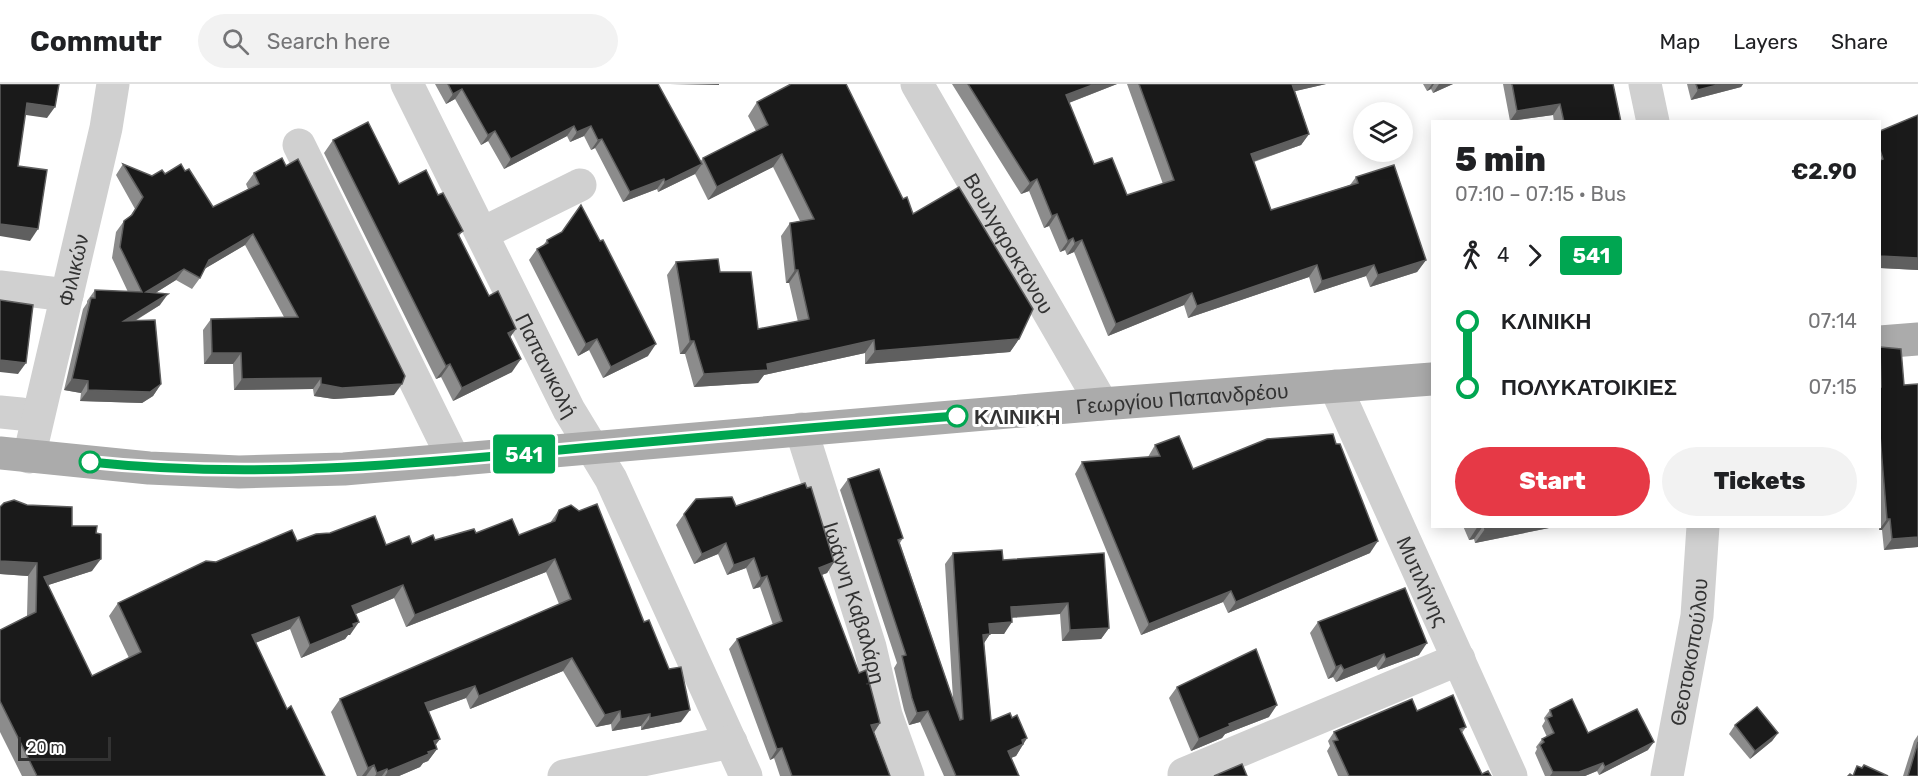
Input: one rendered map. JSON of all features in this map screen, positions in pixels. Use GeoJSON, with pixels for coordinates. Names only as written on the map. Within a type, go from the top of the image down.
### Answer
{"type":"FeatureCollection","features":[{"type":"Feature","properties":{"kind":"main road"},"geometry":{"type":"LineString","coordinates":[[1881,342],[1918,339]]}},
{"type":"Feature","properties":{"kind":"main road","name":"Γεωργίου Παπανδρέου"},"geometry":{"type":"LineString","coordinates":[[15,455],[149,468],[239,472],[344,469],[1101,404],[1431,379]]}},
{"type":"Feature","properties":{"kind":"street","name":"Φιλικών"},"geometry":{"type":"LineString","coordinates":[[15,455],[67,296],[106,128],[113,84]]}},
{"type":"Feature","properties":{"kind":"street","name":"Παπανικολή"},"geometry":{"type":"LineString","coordinates":[[407,84],[590,447],[611,479],[746,776]]}},
{"type":"Feature","properties":{"kind":"street","name":"Βουλγαροκτόνου"},"geometry":{"type":"LineString","coordinates":[[917,84],[1101,404]]}},
{"type":"Feature","properties":{"kind":"street"},"geometry":{"type":"LineString","coordinates":[[1645,84],[1653,120]]}},
{"type":"Feature","properties":{"kind":"street"},"geometry":{"type":"LineString","coordinates":[[299,145],[454,460]]}},
{"type":"Feature","properties":{"kind":"street"},"geometry":{"type":"LineString","coordinates":[[483,233],[580,185]]}},
{"type":"Feature","properties":{"kind":"street"},"geometry":{"type":"LineString","coordinates":[[0,287],[67,296]]}},
{"type":"Feature","properties":{"kind":"street","name":"Μυτιλήνης"},"geometry":{"type":"LineString","coordinates":[[1335,386],[1510,776]]}},
{"type":"Feature","properties":{"kind":"street","name":"Ιωάννη Καβαλάρη"},"geometry":{"type":"LineString","coordinates":[[801,429],[870,647],[886,715],[908,776]]}},
{"type":"Feature","properties":{"kind":"street","name":"Θεοτοκοπούλου"},"geometry":{"type":"LineString","coordinates":[[1667,776],[1697,616],[1703,528]]}},
{"type":"Feature","properties":{"kind":"street"},"geometry":{"type":"LineString","coordinates":[[1184,774],[1459,659]]}},
{"type":"Feature","properties":{"kind":"street"},"geometry":{"type":"LineString","coordinates":[[564,776],[731,742]]}},
{"type":"Feature","properties":{"kind":"building"},"geometry":{"type":"Polygon","coordinates":[[[0,84],[59,84],[55,107],[27,103],[18,166],[47,170],[38,229],[0,224],[0,84]]]}},
{"type":"Feature","properties":{"kind":"building"},"geometry":{"type":"Polygon","coordinates":[[[448,84],[658,84],[702,164],[665,182],[664,179],[630,192],[602,139],[598,140],[591,126],[577,132],[574,126],[511,159],[495,131],[488,135],[462,89],[453,94],[448,84]]]}},
{"type":"Feature","properties":{"kind":"building"},"geometry":{"type":"Polygon","coordinates":[[[791,84],[846,84],[903,199],[907,197],[913,214],[959,187],[1033,309],[1019,339],[875,351],[874,340],[767,364],[768,370],[704,374],[694,341],[690,341],[676,262],[718,259],[720,272],[751,272],[758,329],[809,319],[798,270],[795,270],[790,223],[814,219],[782,154],[717,187],[703,158],[768,125],[757,102],[791,84]]]}},
{"type":"Feature","properties":{"kind":"building"},"geometry":{"type":"Polygon","coordinates":[[[968,84],[1095,84],[1066,95],[1094,164],[1112,158],[1127,195],[1174,180],[1139,84],[1292,84],[1309,134],[1251,154],[1271,210],[1358,183],[1356,177],[1394,165],[1426,260],[1378,275],[1374,265],[1322,281],[1317,265],[1197,306],[1192,293],[1116,324],[1082,240],[1075,243],[1073,238],[1068,241],[1057,214],[1052,216],[1037,179],[1030,183],[968,84]]]}},
{"type":"Feature","properties":{"kind":"building"},"geometry":{"type":"Polygon","coordinates":[[[1512,84],[1613,84],[1621,120],[1564,120],[1560,104],[1517,111],[1512,84]]]}},
{"type":"Feature","properties":{"kind":"building"},"geometry":{"type":"Polygon","coordinates":[[[1696,84],[1721,84],[1698,90],[1696,84]]]}},
{"type":"Feature","properties":{"kind":"building"},"geometry":{"type":"Polygon","coordinates":[[[1918,115],[1918,258],[1881,256],[1881,160],[1883,159],[1881,131],[1918,115]]]}},
{"type":"Feature","properties":{"kind":"building"},"geometry":{"type":"Polygon","coordinates":[[[368,122],[399,184],[426,170],[438,195],[443,193],[463,231],[458,234],[489,296],[498,291],[516,329],[508,333],[521,359],[462,388],[450,364],[446,366],[333,140],[368,122]]]}},
{"type":"Feature","properties":{"kind":"building"},"geometry":{"type":"Polygon","coordinates":[[[282,158],[286,166],[298,159],[405,376],[402,384],[342,388],[321,384],[321,378],[242,379],[241,353],[212,353],[211,319],[298,317],[253,234],[209,260],[200,278],[184,269],[146,292],[168,294],[124,321],[155,320],[161,384],[150,392],[88,390],[88,381],[72,379],[91,298],[95,298],[95,290],[142,292],[120,247],[124,221],[132,215],[143,197],[123,164],[152,176],[162,170],[165,174],[181,164],[185,171],[189,169],[213,207],[259,184],[254,173],[282,158]]]}},
{"type":"Feature","properties":{"kind":"building"},"geometry":{"type":"Polygon","coordinates":[[[581,205],[600,241],[603,240],[656,344],[611,367],[597,339],[586,344],[537,249],[548,243],[547,240],[562,232],[581,205]]]}},
{"type":"Feature","properties":{"kind":"building"},"geometry":{"type":"Polygon","coordinates":[[[0,300],[33,305],[26,363],[0,360],[0,300]]]}},
{"type":"Feature","properties":{"kind":"building"},"geometry":{"type":"Polygon","coordinates":[[[1881,347],[1901,349],[1904,385],[1918,384],[1918,537],[1892,539],[1890,519],[1887,519],[1881,447],[1881,347]]]}},
{"type":"Feature","properties":{"kind":"building"},"geometry":{"type":"Polygon","coordinates":[[[1333,434],[1336,444],[1340,444],[1378,541],[1236,602],[1231,591],[1149,624],[1082,462],[1160,456],[1155,445],[1179,436],[1193,469],[1267,439],[1333,434]]]}},
{"type":"Feature","properties":{"kind":"building"},"geometry":{"type":"Polygon","coordinates":[[[879,469],[903,538],[898,540],[960,720],[963,719],[953,553],[1002,550],[1003,560],[1104,553],[1109,628],[1070,630],[1068,603],[1011,607],[1012,622],[989,624],[990,634],[983,635],[991,721],[1010,713],[1012,718],[1017,715],[1027,738],[1022,740],[1023,744],[1008,751],[1019,776],[956,776],[928,711],[917,713],[902,656],[906,655],[848,479],[879,469]]]}},
{"type":"Feature","properties":{"kind":"building"},"geometry":{"type":"Polygon","coordinates":[[[805,483],[807,488],[811,487],[834,562],[819,568],[859,673],[866,670],[880,723],[871,725],[890,776],[792,776],[782,748],[777,749],[737,639],[782,621],[767,576],[761,578],[754,558],[734,565],[726,543],[702,554],[684,514],[696,499],[732,497],[736,506],[805,483]]]}},
{"type":"Feature","properties":{"kind":"building"},"geometry":{"type":"Polygon","coordinates":[[[14,500],[27,505],[72,507],[72,526],[97,526],[96,533],[101,534],[101,559],[44,577],[92,676],[141,652],[118,603],[206,561],[216,562],[292,530],[297,541],[316,534],[330,533],[375,516],[386,545],[409,536],[412,544],[433,535],[435,540],[474,529],[476,533],[512,519],[519,535],[555,521],[559,510],[571,505],[579,511],[597,504],[644,622],[649,620],[669,669],[681,667],[690,710],[650,718],[650,714],[621,719],[620,711],[605,715],[572,658],[479,696],[475,686],[425,703],[440,739],[434,741],[437,749],[388,771],[387,769],[377,773],[374,765],[368,768],[340,699],[571,599],[555,559],[415,615],[403,585],[352,606],[359,622],[353,624],[354,627],[310,645],[299,617],[252,635],[287,709],[291,706],[325,776],[37,776],[0,701],[0,630],[36,612],[37,563],[0,561],[0,507],[14,500]]]}},
{"type":"Feature","properties":{"kind":"building"},"geometry":{"type":"Polygon","coordinates":[[[1405,588],[1427,643],[1386,659],[1384,654],[1344,670],[1341,665],[1336,667],[1318,622],[1405,588]]]}},
{"type":"Feature","properties":{"kind":"building"},"geometry":{"type":"Polygon","coordinates":[[[1256,649],[1277,705],[1199,739],[1177,687],[1256,649]]]}},
{"type":"Feature","properties":{"kind":"building"},"geometry":{"type":"Polygon","coordinates":[[[1453,695],[1466,727],[1460,729],[1482,774],[1488,771],[1491,776],[1349,776],[1333,741],[1338,740],[1334,732],[1412,699],[1417,711],[1453,695]]]}},
{"type":"Feature","properties":{"kind":"building"},"geometry":{"type":"Polygon","coordinates":[[[1572,699],[1588,733],[1637,709],[1654,742],[1605,767],[1603,763],[1579,772],[1553,772],[1540,745],[1544,742],[1542,739],[1554,733],[1547,718],[1552,716],[1550,710],[1572,699]]]}},
{"type":"Feature","properties":{"kind":"building"},"geometry":{"type":"Polygon","coordinates":[[[1757,707],[1778,733],[1755,751],[1735,725],[1757,707]]]}},
{"type":"Feature","properties":{"kind":"building"},"geometry":{"type":"Polygon","coordinates":[[[1918,742],[1918,776],[1908,776],[1918,742]]]}},
{"type":"Feature","properties":{"kind":"building"},"geometry":{"type":"Polygon","coordinates":[[[1242,764],[1247,776],[1214,776],[1242,764]]]}},
{"type":"Feature","properties":{"kind":"building"},"geometry":{"type":"Polygon","coordinates":[[[1864,765],[1888,776],[1853,776],[1857,766],[1862,768],[1864,765]]]}},
{"type":"Feature","properties":{"kind":"bus line","name":"541"},"geometry":{"type":"LineString","coordinates":[[90,462],[149,468],[239,472],[344,469],[957,416]]}},
{"type":"Feature","properties":{"kind":"place","name":"ΚΛΙΝΙΚΗ"},"geometry":{"type":"Point","coordinates":[957,416]}}]}
